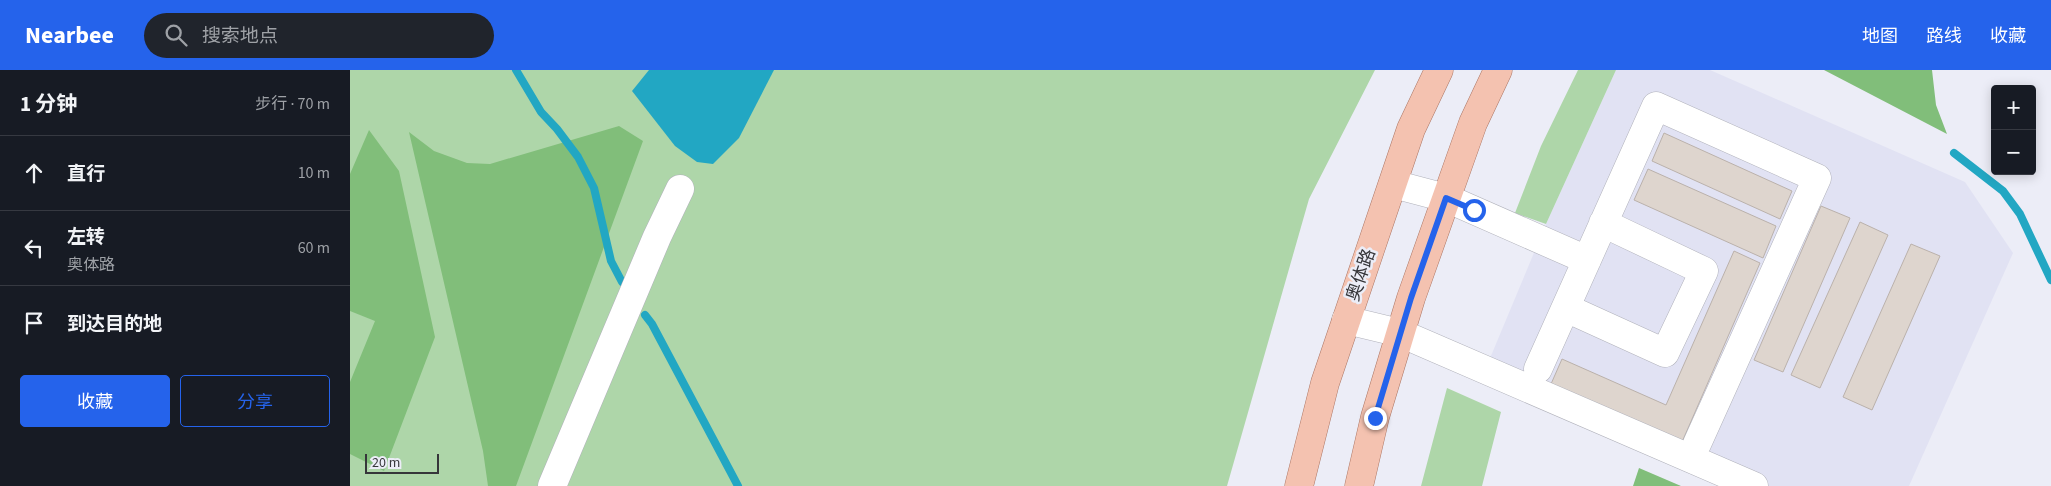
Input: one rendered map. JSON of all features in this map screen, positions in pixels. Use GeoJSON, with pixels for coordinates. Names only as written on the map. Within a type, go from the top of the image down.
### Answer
{"type":"FeatureCollection","features":[{"type":"Feature","properties":{"kind":"main road","name":"奥体路"},"geometry":{"type":"LineString","coordinates":[[1298,486],[1325,383],[1346,320],[1412,129],[1439,70]]}},
{"type":"Feature","properties":{"kind":"main road"},"geometry":{"type":"LineString","coordinates":[[1359,486],[1375,418],[1400,333],[1473,123],[1498,70]]}},
{"type":"Feature","properties":{"kind":"lane"},"geometry":{"type":"LineString","coordinates":[[1538,369],[1656,106],[1817,178],[1697,444]]}},
{"type":"Feature","properties":{"kind":"lane"},"geometry":{"type":"LineString","coordinates":[[1393,184],[1446,198],[1587,260]]}},
{"type":"Feature","properties":{"kind":"lane"},"geometry":{"type":"LineString","coordinates":[[552,486],[657,237],[680,189]]}},
{"type":"Feature","properties":{"kind":"lane"},"geometry":{"type":"LineString","coordinates":[[1566,308],[1665,353],[1704,271],[1603,223]]}},
{"type":"Feature","properties":{"kind":"lane"},"geometry":{"type":"LineString","coordinates":[[1346,320],[1400,333],[1754,486]]}},
{"type":"Feature","properties":{"kind":"shaded area"},"geometry":{"type":"Polygon","coordinates":[[[1616,70],[1710,70],[1965,182],[2013,253],[1909,486],[1767,486],[1488,363],[1546,224],[1616,70]]]}},
{"type":"Feature","properties":{"kind":"green space"},"geometry":{"type":"Polygon","coordinates":[[[350,70],[1375,70],[1309,199],[1227,486],[350,486],[350,70]]]}},
{"type":"Feature","properties":{"kind":"green space"},"geometry":{"type":"Polygon","coordinates":[[[1578,70],[1616,70],[1546,224],[1515,213],[1541,146],[1578,70]]]}},
{"type":"Feature","properties":{"kind":"green space"},"geometry":{"type":"Polygon","coordinates":[[[1824,70],[1932,70],[1936,105],[1947,134],[1824,70]]]}},
{"type":"Feature","properties":{"kind":"green space"},"geometry":{"type":"Polygon","coordinates":[[[619,126],[643,141],[516,486],[488,486],[483,451],[409,132],[434,151],[467,163],[490,164],[619,126]]]}},
{"type":"Feature","properties":{"kind":"green space"},"geometry":{"type":"Polygon","coordinates":[[[369,130],[399,171],[435,337],[384,471],[350,454],[350,382],[375,321],[350,311],[350,174],[369,130]]]}},
{"type":"Feature","properties":{"kind":"green space"},"geometry":{"type":"Polygon","coordinates":[[[1447,388],[1501,412],[1482,486],[1421,486],[1447,388]]]}},
{"type":"Feature","properties":{"kind":"green space"},"geometry":{"type":"Polygon","coordinates":[[[1639,468],[1681,486],[1633,486],[1639,468]]]}},
{"type":"Feature","properties":{"kind":"water"},"geometry":{"type":"Polygon","coordinates":[[[649,70],[774,70],[739,138],[713,164],[697,162],[675,146],[632,91],[649,70]]]}},
{"type":"Feature","properties":{"kind":"building"},"geometry":{"type":"Polygon","coordinates":[[[1664,133],[1792,191],[1780,219],[1652,161],[1664,133]]]}},
{"type":"Feature","properties":{"kind":"building"},"geometry":{"type":"Polygon","coordinates":[[[1648,169],[1776,226],[1763,258],[1634,200],[1648,169]]]}},
{"type":"Feature","properties":{"kind":"building"},"geometry":{"type":"Polygon","coordinates":[[[1821,206],[1850,218],[1783,372],[1754,360],[1821,206]]]}},
{"type":"Feature","properties":{"kind":"building"},"geometry":{"type":"Polygon","coordinates":[[[1860,222],[1888,235],[1820,388],[1791,375],[1860,222]]]}},
{"type":"Feature","properties":{"kind":"building"},"geometry":{"type":"Polygon","coordinates":[[[1911,244],[1940,256],[1872,410],[1843,397],[1911,244]]]}},
{"type":"Feature","properties":{"kind":"building"},"geometry":{"type":"Polygon","coordinates":[[[1734,251],[1760,263],[1682,442],[1551,384],[1562,359],[1666,405],[1734,251]]]}},
{"type":"Feature","properties":{"kind":"waterway"},"geometry":{"type":"LineString","coordinates":[[516,70],[541,112],[557,129],[578,157],[594,188],[611,261],[622,282]]}},
{"type":"Feature","properties":{"kind":"waterway"},"geometry":{"type":"LineString","coordinates":[[1954,153],[2003,191],[2020,214],[2051,280]]}},
{"type":"Feature","properties":{"kind":"waterway"},"geometry":{"type":"LineString","coordinates":[[645,315],[652,324],[738,486]]}},
{"type":"Feature","properties":{"kind":"route"},"geometry":{"type":"LineString","coordinates":[[1375,418],[1411,298],[1446,198],[1474,210]]}}]}
